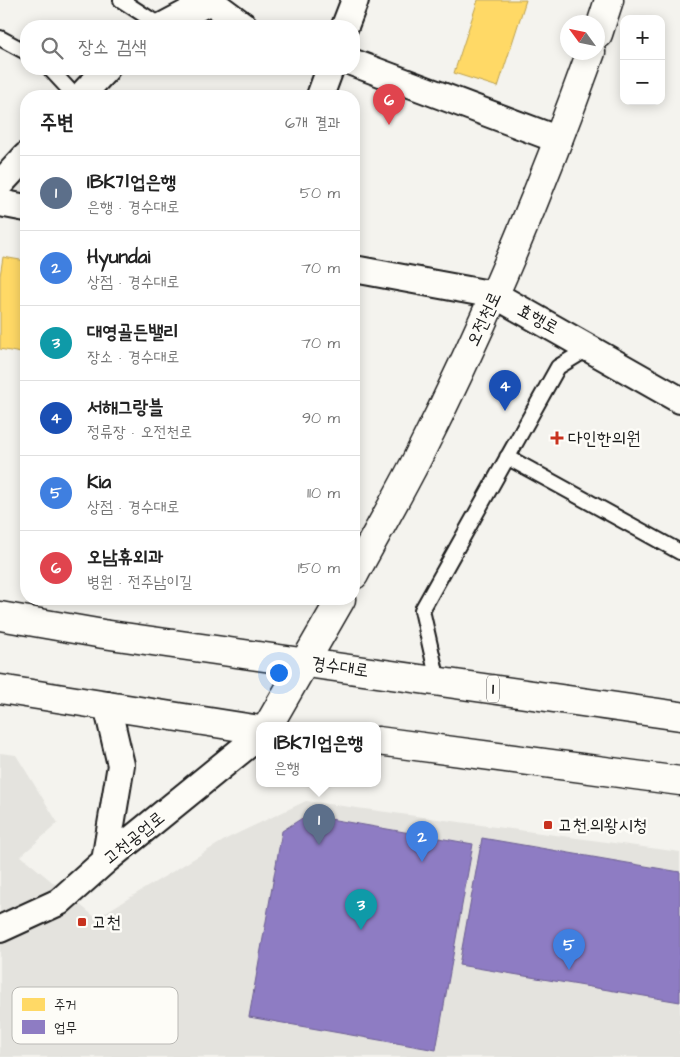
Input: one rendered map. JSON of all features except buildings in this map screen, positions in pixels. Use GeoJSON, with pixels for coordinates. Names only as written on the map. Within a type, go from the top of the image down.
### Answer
{"type":"FeatureCollection","features":[{"type":"Feature","properties":{"kind":"main road"},"geometry":{"type":"LineString","coordinates":[[604,15],[609,0]]}},
{"type":"Feature","properties":{"kind":"main road","name":"오전천로"},"geometry":{"type":"LineString","coordinates":[[360,564],[417,459],[495,295],[559,140],[588,60]]}},
{"type":"Feature","properties":{"kind":"main road"},"geometry":{"type":"LineString","coordinates":[[270,722],[338,605]]}},
{"type":"Feature","properties":{"kind":"main road","name":"경수대로"},"geometry":{"type":"LineString","coordinates":[[0,616],[103,634],[680,716]]}},
{"type":"Feature","properties":{"kind":"main road"},"geometry":{"type":"LineString","coordinates":[[0,689],[107,704],[256,729]]}},
{"type":"Feature","properties":{"kind":"main road"},"geometry":{"type":"LineString","coordinates":[[381,741],[680,781]]}},
{"type":"Feature","properties":{"kind":"street"},"geometry":{"type":"LineString","coordinates":[[173,20],[210,0],[236,20]]}},
{"type":"Feature","properties":{"kind":"street"},"geometry":{"type":"LineString","coordinates":[[347,20],[354,0]]}},
{"type":"Feature","properties":{"kind":"street"},"geometry":{"type":"LineString","coordinates":[[360,65],[559,140]]}},
{"type":"Feature","properties":{"kind":"street"},"geometry":{"type":"LineString","coordinates":[[87,90],[100,75]]}},
{"type":"Feature","properties":{"kind":"street"},"geometry":{"type":"LineString","coordinates":[[322,90],[328,75]]}},
{"type":"Feature","properties":{"kind":"street"},"geometry":{"type":"LineString","coordinates":[[0,184],[20,162]]}},
{"type":"Feature","properties":{"kind":"street"},"geometry":{"type":"LineString","coordinates":[[0,203],[20,207]]}},
{"type":"Feature","properties":{"kind":"street","name":"효행로"},"geometry":{"type":"LineString","coordinates":[[360,270],[495,295],[680,400]]}},
{"type":"Feature","properties":{"kind":"street"},"geometry":{"type":"LineString","coordinates":[[105,861],[121,765],[107,704]]}},
{"type":"Feature","properties":{"kind":"street","name":"고천공업로"},"geometry":{"type":"LineString","coordinates":[[0,929],[59,902],[105,861],[256,738]]}},
{"type":"Feature","properties":{"kind":"lane"},"geometry":{"type":"LineString","coordinates":[[121,0],[153,20]]}},
{"type":"Feature","properties":{"kind":"lane"},"geometry":{"type":"LineString","coordinates":[[0,38],[20,49]]}},
{"type":"Feature","properties":{"kind":"lane"},"geometry":{"type":"LineString","coordinates":[[56,75],[69,90]]}},
{"type":"Feature","properties":{"kind":"lane"},"geometry":{"type":"LineString","coordinates":[[438,681],[422,610],[558,367],[589,348]]}},
{"type":"Feature","properties":{"kind":"lane"},"geometry":{"type":"LineString","coordinates":[[507,457],[680,552]]}},
{"type":"Feature","properties":{"kind":"shaded area"},"geometry":{"type":"Polygon","coordinates":[[[0,753],[16,755],[58,823],[21,856],[96,918],[228,838],[306,801],[680,852],[680,1057],[0,1057],[0,753]]]}},
{"type":"Feature","properties":{"kind":"place","name":"오남휴외과"},"geometry":{"type":"Point","coordinates":[389,125]}},
{"type":"Feature","properties":{"kind":"place","name":"서해그랑블"},"geometry":{"type":"Point","coordinates":[505,411]}},
{"type":"Feature","properties":{"kind":"place","name":"다인한의원"},"geometry":{"type":"Point","coordinates":[557,438]}},
{"type":"Feature","properties":{"kind":"place","name":"고천.의왕시청"},"geometry":{"type":"Point","coordinates":[548,825]}},
{"type":"Feature","properties":{"kind":"place","name":"IBK기업은행"},"geometry":{"type":"Point","coordinates":[319,845]}},
{"type":"Feature","properties":{"kind":"place","name":"Hyundai"},"geometry":{"type":"Point","coordinates":[422,862]}},
{"type":"Feature","properties":{"kind":"place","name":"고천"},"geometry":{"type":"Point","coordinates":[82,922]}},
{"type":"Feature","properties":{"kind":"place","name":"대영골든밸리"},"geometry":{"type":"Point","coordinates":[361,930]}},
{"type":"Feature","properties":{"kind":"place","name":"Kia"},"geometry":{"type":"Point","coordinates":[569,970]}}]}
